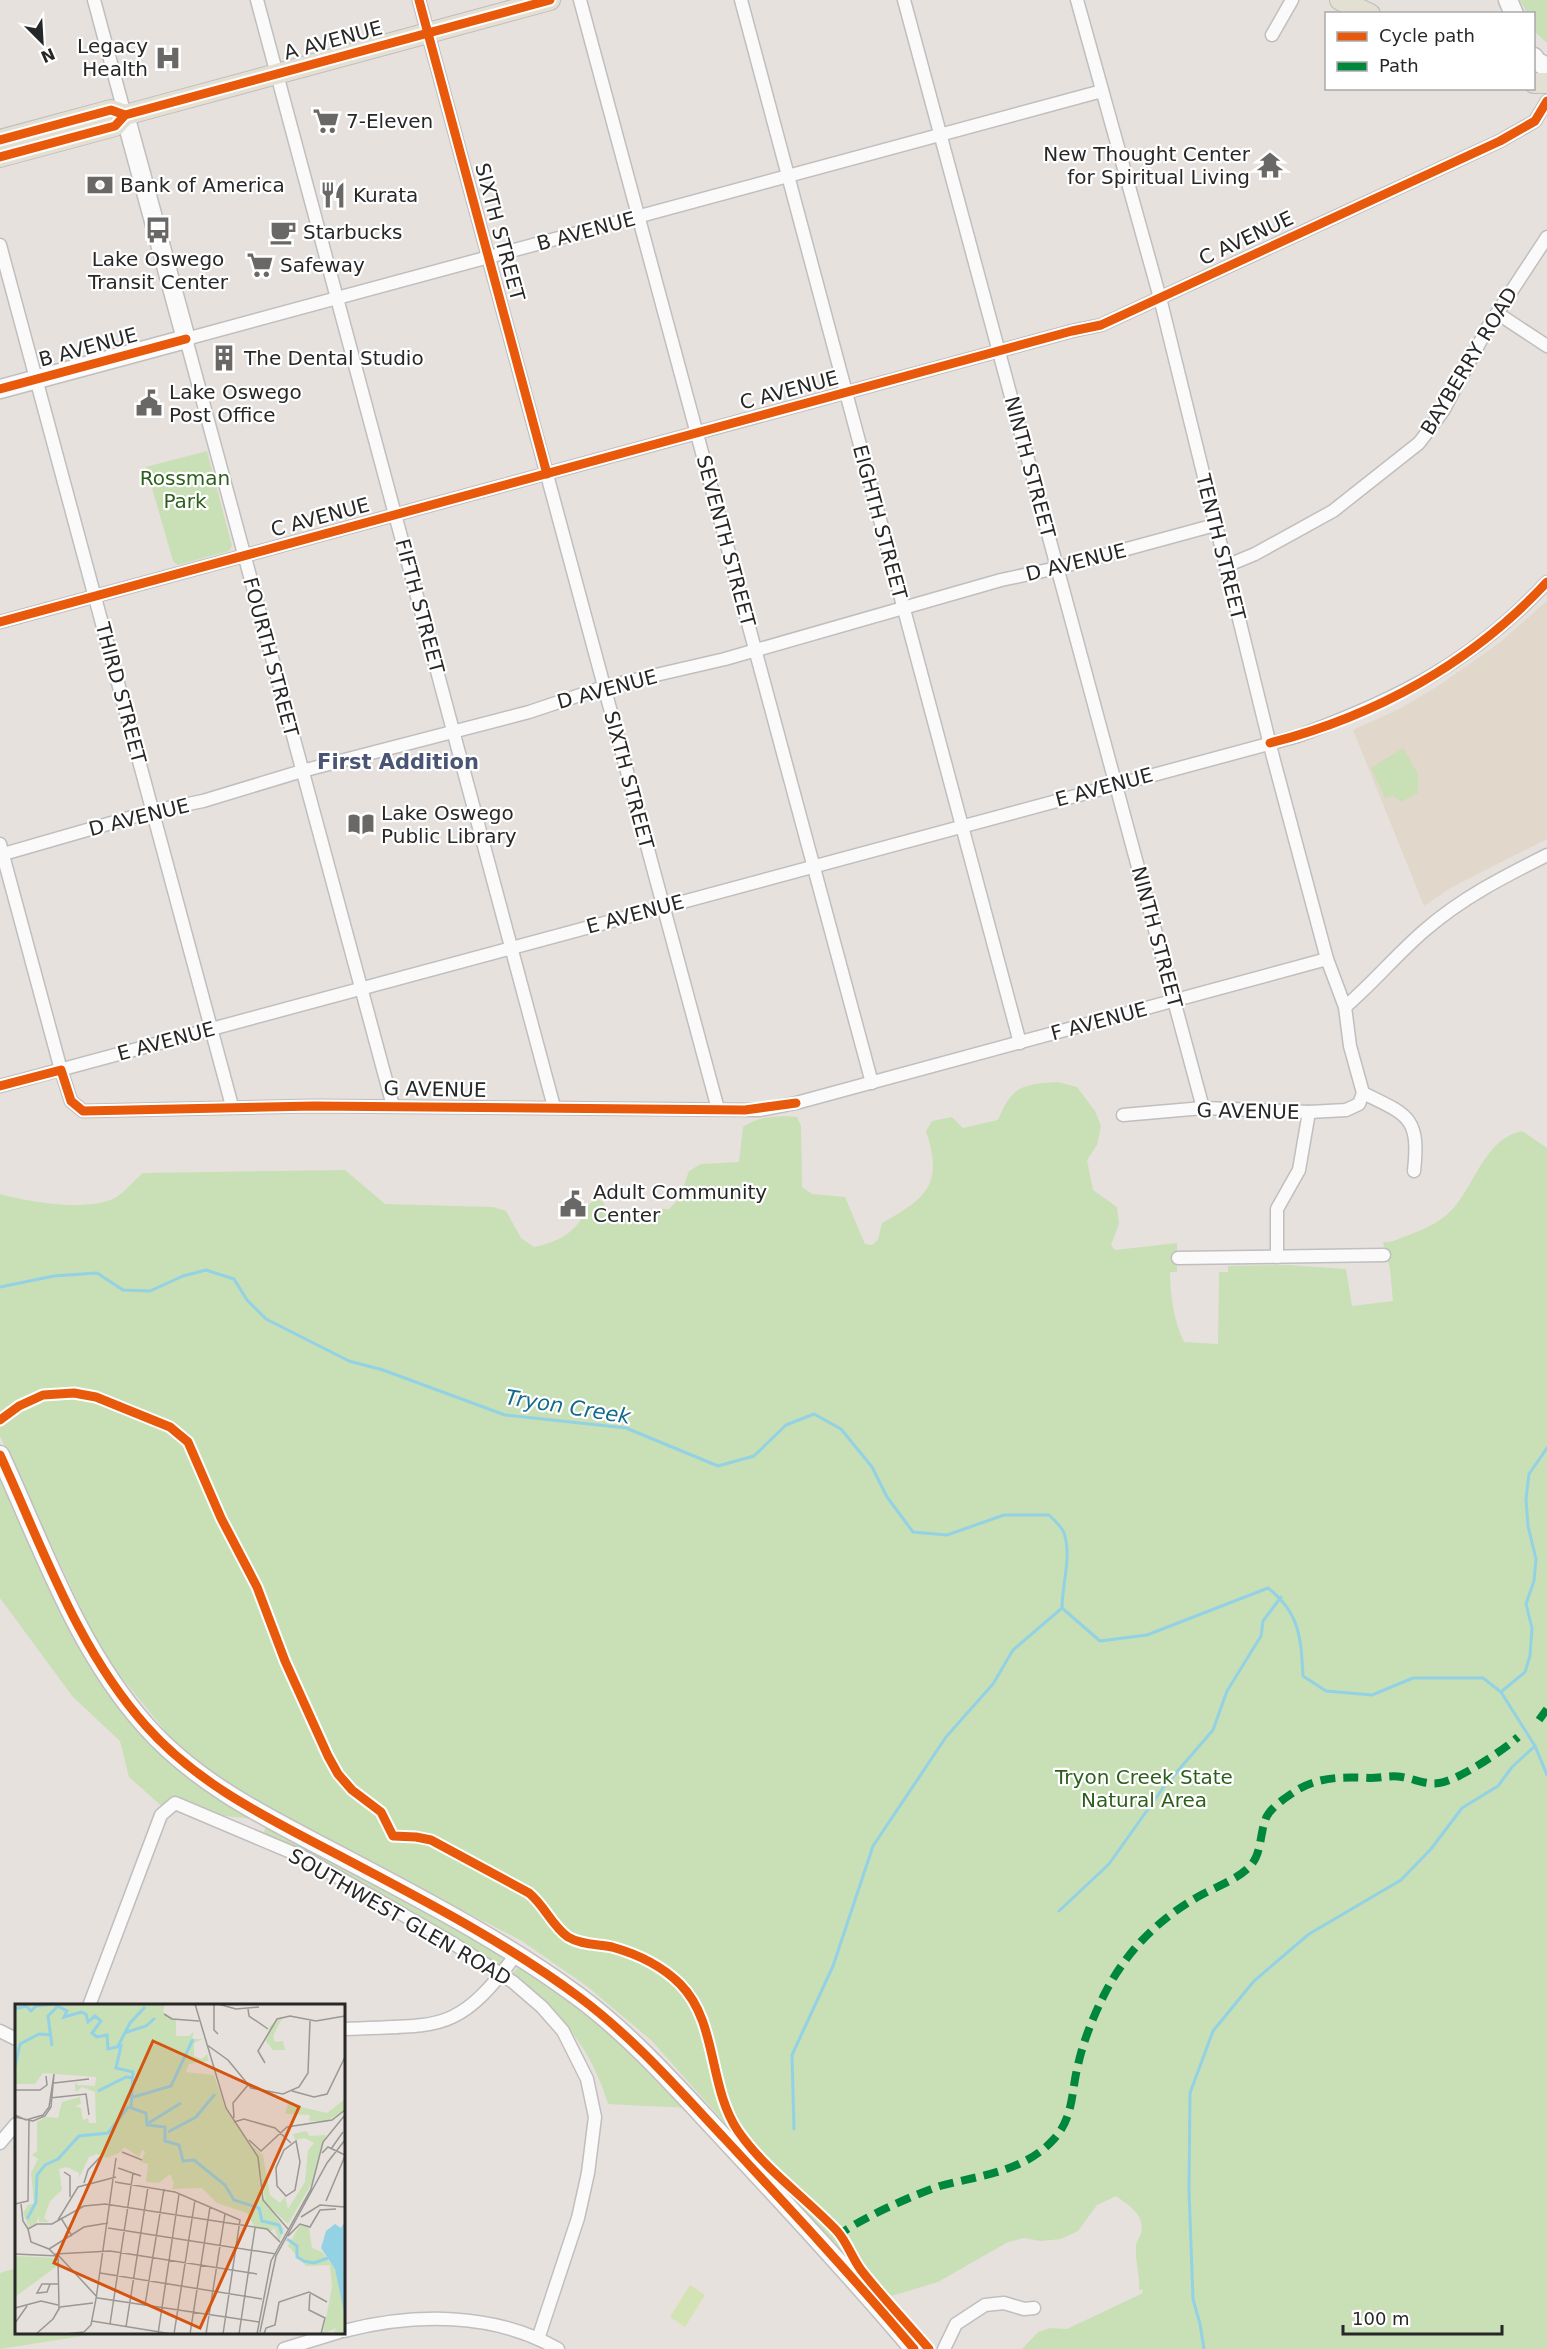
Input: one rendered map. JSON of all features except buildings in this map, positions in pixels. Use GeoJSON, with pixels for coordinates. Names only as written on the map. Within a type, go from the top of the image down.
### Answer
{"type":"FeatureCollection","features":[{"type":"Feature","properties":{"kind":"main road","name":"A AVENUE"},"geometry":{"type":"LineString","coordinates":[[0,157],[115,126],[125,115],[550,0]]}},
{"type":"Feature","properties":{"kind":"main road"},"geometry":{"type":"LineString","coordinates":[[1340,0],[1366,12]]}},
{"type":"Feature","properties":{"kind":"main road","name":"A AVENUE"},"geometry":{"type":"LineString","coordinates":[[0,140],[111,110],[125,115]]}},
{"type":"Feature","properties":{"kind":"main road","name":"FOURTH STREET"},"geometry":{"type":"LineString","coordinates":[[125,115],[186,339]]}},
{"type":"Feature","properties":{"kind":"main road","name":"B AVENUE"},"geometry":{"type":"LineString","coordinates":[[0,390],[186,339]]}},
{"type":"Feature","properties":{"kind":"main road"},"geometry":{"type":"LineString","coordinates":[[0,1455],[87,1645],[118,1691],[161,1742],[204,1779],[239,1802],[461,1920],[517,1953],[584,2001],[637,2048],[708,2121],[914,2349]]}},
{"type":"Feature","properties":{"kind":"street","name":"FOURTH STREET"},"geometry":{"type":"LineString","coordinates":[[94,0],[125,115]]}},
{"type":"Feature","properties":{"kind":"street","name":"FIFTH STREET"},"geometry":{"type":"LineString","coordinates":[[257,0],[554,1107]]}},
{"type":"Feature","properties":{"kind":"street","name":"SIXTH STREET"},"geometry":{"type":"LineString","coordinates":[[419,0],[718,1109]]}},
{"type":"Feature","properties":{"kind":"street","name":"SEVENTH STREET"},"geometry":{"type":"LineString","coordinates":[[580,0],[872,1083]]}},
{"type":"Feature","properties":{"kind":"street","name":"EIGHTH STREET"},"geometry":{"type":"LineString","coordinates":[[741,0],[1020,1043]]}},
{"type":"Feature","properties":{"kind":"street","name":"NINTH STREET"},"geometry":{"type":"LineString","coordinates":[[904,0],[1203,1108]]}},
{"type":"Feature","properties":{"kind":"street","name":"TENTH STREET"},"geometry":{"type":"LineString","coordinates":[[1077,0],[1160,298],[1270,743],[1327,958],[1345,1006],[1350,1046],[1363,1093]]}},
{"type":"Feature","properties":{"kind":"street"},"geometry":{"type":"LineString","coordinates":[[1272,35],[1292,0]]}},
{"type":"Feature","properties":{"kind":"street","name":"B AVENUE"},"geometry":{"type":"LineString","coordinates":[[186,339],[1102,91]]}},
{"type":"Feature","properties":{"kind":"street","name":"C AVENUE"},"geometry":{"type":"LineString","coordinates":[[0,622],[1101,325],[1500,141],[1535,121],[1547,101]]}},
{"type":"Feature","properties":{"kind":"street","name":"BAYBERRY ROAD"},"geometry":{"type":"LineString","coordinates":[[1226,566],[1255,554],[1333,511],[1419,443],[1443,411],[1497,313],[1547,237]]}},
{"type":"Feature","properties":{"kind":"street","name":"THIRD STREET"},"geometry":{"type":"LineString","coordinates":[[0,245],[232,1106]]}},
{"type":"Feature","properties":{"kind":"street"},"geometry":{"type":"LineString","coordinates":[[1497,313],[1547,346]]}},
{"type":"Feature","properties":{"kind":"street","name":"FOURTH STREET"},"geometry":{"type":"LineString","coordinates":[[186,339],[393,1106]]}},
{"type":"Feature","properties":{"kind":"street","name":"D AVENUE"},"geometry":{"type":"LineString","coordinates":[[1,851],[153,811],[203,801],[302,771],[529,712],[604,687],[755,649],[1001,580],[1058,568],[1215,525]]}},
{"type":"Feature","properties":{"kind":"street","name":"E AVENUE"},"geometry":{"type":"LineString","coordinates":[[0,1086],[1298,736],[1357,713],[1424,682],[1478,646],[1547,582]]}},
{"type":"Feature","properties":{"kind":"street"},"geometry":{"type":"LineString","coordinates":[[1,851],[61,1070]]}},
{"type":"Feature","properties":{"kind":"street"},"geometry":{"type":"LineString","coordinates":[[1345,1006],[1423,931],[1454,907],[1477,891],[1547,855]]}},
{"type":"Feature","properties":{"kind":"street","name":"F AVENUE"},"geometry":{"type":"LineString","coordinates":[[872,1083],[1327,958]]}},
{"type":"Feature","properties":{"kind":"street","name":"G AVENUE"},"geometry":{"type":"LineString","coordinates":[[61,1070],[74,1106],[83,1111],[232,1106],[772,1108],[872,1083]]}},
{"type":"Feature","properties":{"kind":"street"},"geometry":{"type":"LineString","coordinates":[[1363,1093],[1400,1112],[1407,1119],[1417,1143],[1414,1171]]}},
{"type":"Feature","properties":{"kind":"street","name":"G AVENUE"},"geometry":{"type":"LineString","coordinates":[[1123,1115],[1203,1108],[1309,1112],[1352,1108],[1359,1104],[1363,1093]]}},
{"type":"Feature","properties":{"kind":"street"},"geometry":{"type":"LineString","coordinates":[[1277,1257],[1277,1209],[1299,1170],[1309,1112]]}},
{"type":"Feature","properties":{"kind":"street"},"geometry":{"type":"LineString","coordinates":[[1178,1258],[1384,1255]]}},
{"type":"Feature","properties":{"kind":"street","name":"SOUTHWEST GLEN ROAD"},"geometry":{"type":"LineString","coordinates":[[90,2004],[161,1815],[171,1805],[179,1804],[305,1858],[501,1974],[542,2007],[562,2031],[587,2079],[595,2117],[588,2173],[578,2218],[538,2339]]}},
{"type":"Feature","properties":{"kind":"street"},"geometry":{"type":"LineString","coordinates":[[345,2029],[413,2028],[441,2023],[477,2002],[517,1953]]}},
{"type":"Feature","properties":{"kind":"street"},"geometry":{"type":"LineString","coordinates":[[0,2031],[15,2038]]}},
{"type":"Feature","properties":{"kind":"street"},"geometry":{"type":"LineString","coordinates":[[0,2143],[15,2125]]}},
{"type":"Feature","properties":{"kind":"street"},"geometry":{"type":"LineString","coordinates":[[944,2349],[956,2324],[984,2305],[1004,2303],[1024,2309],[1034,2308]]}},
{"type":"Feature","properties":{"kind":"street"},"geometry":{"type":"LineString","coordinates":[[345,2331],[393,2322],[460,2320],[506,2327],[558,2349]]}},
{"type":"Feature","properties":{"kind":"street"},"geometry":{"type":"LineString","coordinates":[[284,2349],[333,2334]]}},
{"type":"Feature","properties":{"kind":"shaded area"},"geometry":{"type":"Polygon","coordinates":[[[1547,601],[1547,839],[1452,887],[1424,906],[1353,730],[1401,708],[1441,684],[1499,643],[1547,601]]]}},
{"type":"Feature","properties":{"kind":"green space"},"geometry":{"type":"Polygon","coordinates":[[[1520,0],[1547,0],[1547,43],[1536,33],[1535,12],[1526,12],[1520,0]]]}},
{"type":"Feature","properties":{"kind":"green space","name":"Rossman Park"},"geometry":{"type":"Polygon","coordinates":[[[207,451],[232,546],[229,551],[178,565],[173,561],[146,467],[207,451]]]}},
{"type":"Feature","properties":{"kind":"green space"},"geometry":{"type":"Polygon","coordinates":[[[1403,748],[1418,774],[1418,793],[1401,802],[1394,796],[1385,798],[1371,768],[1403,748]]]}},
{"type":"Feature","properties":{"kind":"green space","name":"Tryon Creek State Natural Area"},"geometry":{"type":"Polygon","coordinates":[[[1058,1082],[1077,1087],[1095,1111],[1101,1126],[1097,1145],[1087,1160],[1093,1190],[1117,1207],[1119,1224],[1111,1245],[1115,1250],[1177,1243],[1177,1272],[1170,1272],[1171,1289],[1175,1317],[1184,1342],[1218,1344],[1219,1272],[1228,1272],[1228,1266],[1288,1265],[1346,1269],[1352,1306],[1393,1301],[1390,1269],[1383,1242],[1415,1233],[1446,1215],[1456,1205],[1491,1151],[1510,1135],[1522,1131],[1547,1148],[1547,2349],[1022,2349],[1038,2332],[1050,2328],[1067,2329],[1143,2293],[1142,2289],[1139,2290],[1136,2252],[1142,2227],[1141,2221],[1131,2207],[1116,2196],[1097,2205],[1078,2231],[1061,2239],[1041,2241],[1024,2238],[1008,2242],[938,2282],[888,2297],[885,2293],[878,2296],[652,2041],[588,1987],[522,1941],[244,1797],[210,1774],[176,1744],[117,1672],[93,1634],[0,1436],[0,1194],[58,1204],[89,1204],[115,1198],[143,1173],[345,1170],[385,1204],[493,1207],[506,1211],[521,1238],[534,1247],[566,1235],[576,1226],[588,1206],[596,1198],[604,1203],[607,1218],[611,1222],[653,1209],[669,1209],[679,1199],[689,1171],[701,1164],[739,1162],[743,1127],[762,1118],[790,1116],[797,1117],[801,1126],[802,1187],[812,1194],[845,1197],[865,1244],[872,1245],[878,1240],[882,1223],[910,1206],[927,1188],[932,1177],[933,1165],[926,1131],[932,1121],[952,1117],[963,1128],[998,1120],[1008,1100],[1020,1089],[1035,1084],[1058,1082]]]}},
{"type":"Feature","properties":{"kind":"green space"},"geometry":{"type":"Polygon","coordinates":[[[0,1470],[104,1683],[254,1819],[166,1810],[129,1777],[120,1741],[73,1697],[0,1598],[0,1470]]]}},
{"type":"Feature","properties":{"kind":"green space"},"geometry":{"type":"Polygon","coordinates":[[[267,1825],[504,1953],[499,1967],[263,1834],[267,1825]]]}},
{"type":"Feature","properties":{"kind":"green space"},"geometry":{"type":"Polygon","coordinates":[[[522,1963],[609,2029],[688,2108],[608,2104],[592,2065],[571,2031],[544,2001],[512,1974],[522,1963]]]}},
{"type":"Feature","properties":{"kind":"green space"},"geometry":{"type":"Polygon","coordinates":[[[15,2268],[15,2334],[95,2334],[0,2349],[0,2273],[15,2268]]]}},
{"type":"Feature","properties":{"kind":"green space"},"geometry":{"type":"Polygon","coordinates":[[[690,2285],[705,2295],[685,2327],[670,2317],[690,2285]]]}},
{"type":"Feature","properties":{"kind":"waterway","name":"Tryon Creek"},"geometry":{"type":"LineString","coordinates":[[0,1287],[54,1276],[97,1273],[123,1290],[150,1291],[183,1276],[206,1270],[234,1279],[247,1300],[266,1319],[349,1361],[383,1370],[505,1415],[626,1428],[718,1466],[754,1456],[786,1425],[814,1414],[841,1429],[872,1467],[887,1497],[913,1532],[947,1535],[1004,1515],[1049,1515],[1062,1528],[1066,1542],[1067,1561],[1062,1608],[1100,1641],[1147,1635],[1268,1588],[1287,1607],[1297,1627],[1303,1676],[1326,1691],[1372,1695],[1413,1678],[1483,1678],[1501,1692],[1535,1746],[1547,1775]]}},
{"type":"Feature","properties":{"kind":"waterway"},"geometry":{"type":"LineString","coordinates":[[1501,1692],[1525,1672],[1530,1656],[1532,1628],[1526,1604],[1534,1581],[1536,1559],[1528,1526],[1526,1499],[1529,1474],[1547,1448]]}},
{"type":"Feature","properties":{"kind":"waterway"},"geometry":{"type":"LineString","coordinates":[[1059,1911],[1109,1864],[1163,1788],[1213,1730],[1227,1691],[1261,1636],[1263,1621],[1281,1597]]}},
{"type":"Feature","properties":{"kind":"waterway"},"geometry":{"type":"LineString","coordinates":[[794,2129],[792,2055],[833,1966],[873,1846],[946,1737],[993,1684],[1013,1650],[1062,1608]]}},
{"type":"Feature","properties":{"kind":"waterway"},"geometry":{"type":"LineString","coordinates":[[1204,2349],[1193,2299],[1189,2190],[1190,2093],[1213,2031],[1254,1981],[1309,1934],[1401,1880],[1431,1849],[1462,1808],[1498,1786],[1512,1767],[1535,1746]]}},
{"type":"Feature","properties":{"kind":"marked path"},"geometry":{"type":"LineString","coordinates":[[1539,1720],[1547,1709]]}},
{"type":"Feature","properties":{"kind":"marked path"},"geometry":{"type":"LineString","coordinates":[[836,2237],[871,2216],[916,2195],[1016,2165],[1029,2159],[1054,2139],[1069,2113],[1080,2056],[1096,2012],[1123,1964],[1146,1937],[1172,1913],[1235,1878],[1251,1865],[1259,1850],[1267,1817],[1273,1808],[1286,1798],[1303,1787],[1321,1780],[1394,1776],[1430,1783],[1447,1781],[1480,1764],[1518,1737]]}},
{"type":"Feature","properties":{"kind":"cycle path"},"geometry":{"type":"LineString","coordinates":[[419,0],[547,474]]}},
{"type":"Feature","properties":{"kind":"cycle path"},"geometry":{"type":"LineString","coordinates":[[0,157],[115,126],[125,115],[550,0]]}},
{"type":"Feature","properties":{"kind":"cycle path"},"geometry":{"type":"LineString","coordinates":[[0,622],[1101,325],[1500,141],[1535,121],[1547,101]]}},
{"type":"Feature","properties":{"kind":"cycle path"},"geometry":{"type":"LineString","coordinates":[[0,140],[111,110],[125,115]]}},
{"type":"Feature","properties":{"kind":"cycle path"},"geometry":{"type":"LineString","coordinates":[[0,389],[186,339]]}},
{"type":"Feature","properties":{"kind":"cycle path"},"geometry":{"type":"LineString","coordinates":[[1270,743],[1347,718],[1420,683],[1487,638],[1547,582]]}},
{"type":"Feature","properties":{"kind":"cycle path"},"geometry":{"type":"LineString","coordinates":[[0,1086],[61,1070],[71,1101],[83,1111],[314,1106],[745,1110],[796,1103]]}},
{"type":"Feature","properties":{"kind":"cycle path"},"geometry":{"type":"LineString","coordinates":[[0,1420],[19,1406],[43,1395],[74,1393],[96,1397],[170,1427],[188,1442],[221,1518],[257,1587],[285,1661],[338,1774],[352,1790],[381,1812],[393,1836],[431,1840],[529,1893],[568,1937],[578,1942],[612,1947],[631,1953],[657,1966],[680,1984],[692,1999],[701,2017],[728,2114],[738,2131],[760,2158],[837,2231],[861,2270],[929,2349]]}},
{"type":"Feature","properties":{"kind":"cycle path"},"geometry":{"type":"LineString","coordinates":[[0,1455],[81,1631],[122,1696],[146,1726],[167,1747],[189,1767],[238,1800],[493,1940],[551,1977],[599,2013],[637,2047],[690,2102],[821,2243],[914,2349]]}},
{"type":"Feature","properties":{"kind":"place","name":"Legacy Health"},"geometry":{"type":"Point","coordinates":[168,58]}},
{"type":"Feature","properties":{"kind":"place","name":"7-Eleven"},"geometry":{"type":"Point","coordinates":[326,121]}},
{"type":"Feature","properties":{"kind":"place","name":"New Thought Center for Spiritual Living"},"geometry":{"type":"Point","coordinates":[1270,165]}},
{"type":"Feature","properties":{"kind":"place","name":"Bank of America"},"geometry":{"type":"Point","coordinates":[100,185]}},
{"type":"Feature","properties":{"kind":"place","name":"Kurata"},"geometry":{"type":"Point","coordinates":[333,195]}},
{"type":"Feature","properties":{"kind":"place","name":"Lake Oswego Transit Center"},"geometry":{"type":"Point","coordinates":[158,230]}},
{"type":"Feature","properties":{"kind":"place","name":"Starbucks"},"geometry":{"type":"Point","coordinates":[283,232]}},
{"type":"Feature","properties":{"kind":"place","name":"Safeway"},"geometry":{"type":"Point","coordinates":[260,265]}},
{"type":"Feature","properties":{"kind":"place","name":"The Dental Studio"},"geometry":{"type":"Point","coordinates":[224,358]}},
{"type":"Feature","properties":{"kind":"place","name":"Lake Oswego Post Office"},"geometry":{"type":"Point","coordinates":[149,403]}},
{"type":"Feature","properties":{"kind":"place","name":"Lake Oswego Public Library"},"geometry":{"type":"Point","coordinates":[361,824]}},
{"type":"Feature","properties":{"kind":"place","name":"Adult Community Center"},"geometry":{"type":"Point","coordinates":[573,1204]}},
{"type":"Feature","properties":{"kind":"district","name":"First Addition"},"geometry":{"type":"Point","coordinates":[398,762]}}]}
